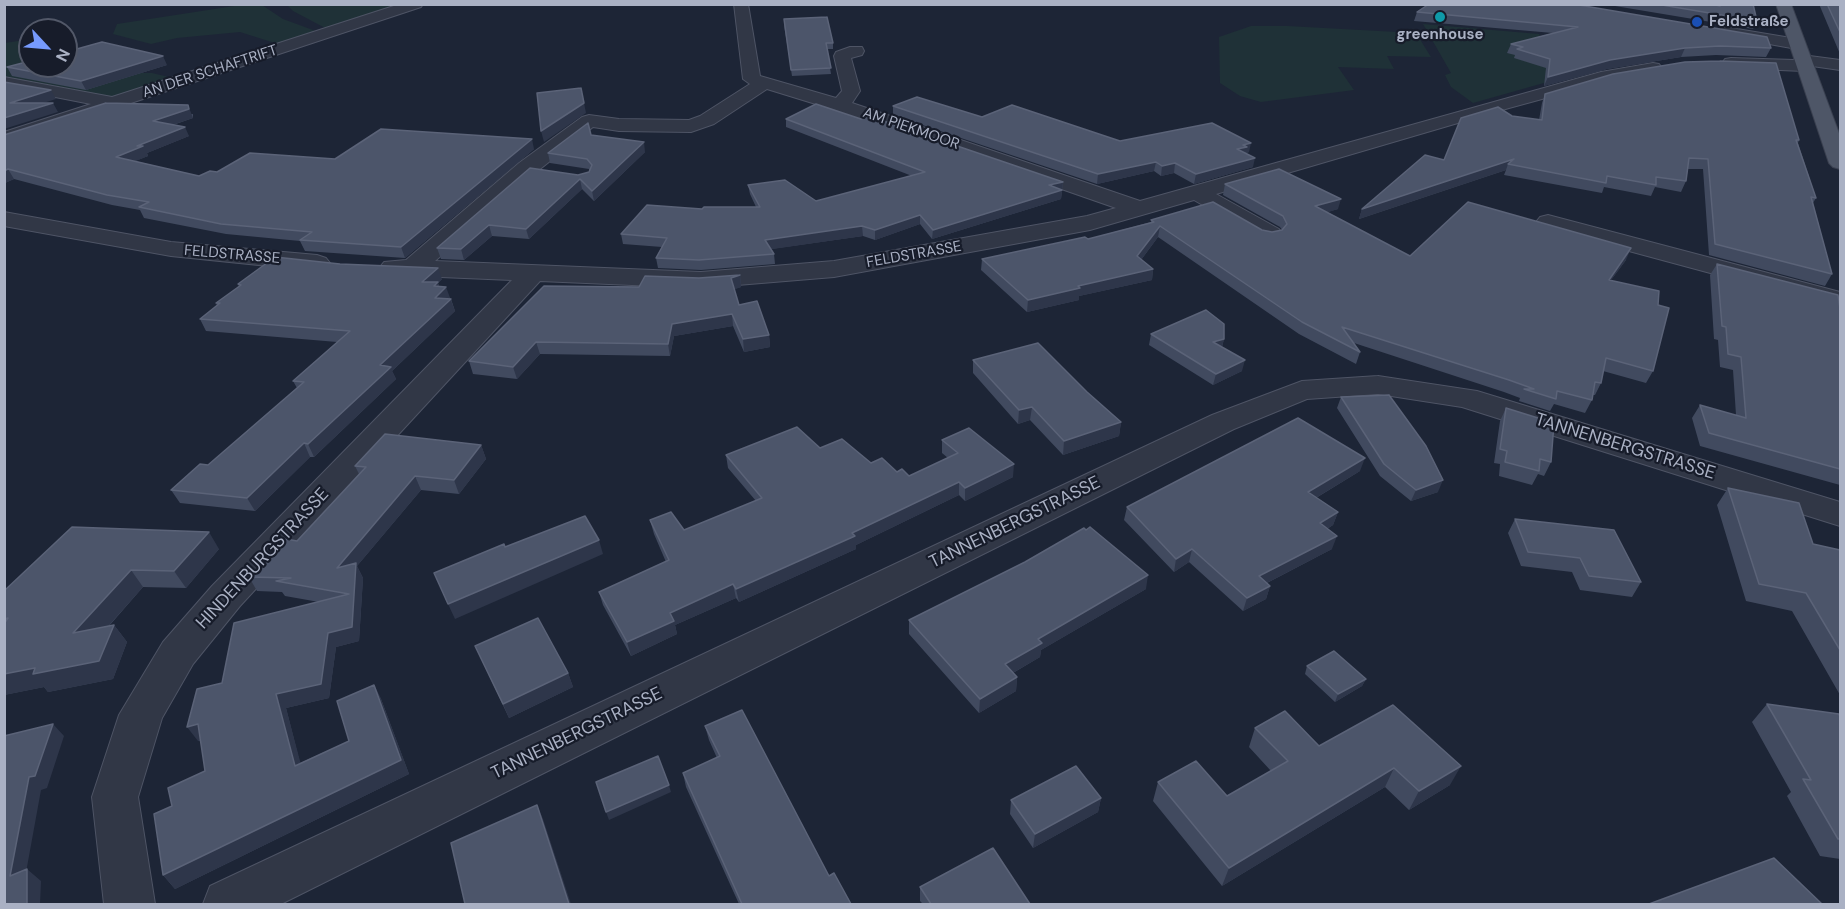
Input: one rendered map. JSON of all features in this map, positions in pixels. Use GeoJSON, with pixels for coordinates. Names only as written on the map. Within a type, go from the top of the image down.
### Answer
{"type":"FeatureCollection","features":[{"type":"Feature","properties":{"kind":"main road"},"geometry":{"type":"LineString","coordinates":[[1783,4],[1840,163]]}},
{"type":"Feature","properties":{"kind":"street","name":"AN DER SCHAFTRIFT"},"geometry":{"type":"LineString","coordinates":[[4,140],[416,4]]}},
{"type":"Feature","properties":{"kind":"street"},"geometry":{"type":"LineString","coordinates":[[741,4],[752,79],[763,84]]}},
{"type":"Feature","properties":{"kind":"street"},"geometry":{"type":"LineString","coordinates":[[1710,29],[1801,57],[1840,65]]}},
{"type":"Feature","properties":{"kind":"street"},"geometry":{"type":"LineString","coordinates":[[839,105],[851,91],[842,56],[856,51]]}},
{"type":"Feature","properties":{"kind":"street"},"geometry":{"type":"LineString","coordinates":[[1704,63],[1801,57]]}},
{"type":"Feature","properties":{"kind":"street","name":"FELDSTRASSE"},"geometry":{"type":"LineString","coordinates":[[367,266],[701,280],[834,269],[1090,223],[1597,78],[1671,65]]}},
{"type":"Feature","properties":{"kind":"street"},"geometry":{"type":"LineString","coordinates":[[4,82],[113,104]]}},
{"type":"Feature","properties":{"kind":"street"},"geometry":{"type":"LineString","coordinates":[[412,268],[527,168],[589,121],[619,125],[691,126],[707,120],[763,84]]}},
{"type":"Feature","properties":{"kind":"street","name":"AM PIEKMOOR"},"geometry":{"type":"LineString","coordinates":[[763,84],[839,105],[1140,209]]}},
{"type":"Feature","properties":{"kind":"street"},"geometry":{"type":"LineString","coordinates":[[527,168],[560,173]]}},
{"type":"Feature","properties":{"kind":"street"},"geometry":{"type":"LineString","coordinates":[[1197,192],[1270,234]]}},
{"type":"Feature","properties":{"kind":"street","name":"FELDSTRASSE"},"geometry":{"type":"LineString","coordinates":[[4,219],[171,249],[334,264]]}},
{"type":"Feature","properties":{"kind":"street"},"geometry":{"type":"LineString","coordinates":[[1548,222],[1840,300]]}},
{"type":"Feature","properties":{"kind":"street","name":"HINDENBURGSTRASSE"},"geometry":{"type":"LineString","coordinates":[[129,904],[115,797],[141,715],[178,653],[226,596],[533,273]]}},
{"type":"Feature","properties":{"kind":"street","name":"TANNENBERGSTRASSE"},"geometry":{"type":"LineString","coordinates":[[228,904],[1213,427],[1302,390],[1378,385],[1466,398],[1840,514]]}},
{"type":"Feature","properties":{"kind":"shaded area"},"geometry":{"type":"Polygon","coordinates":[[[247,4],[262,5],[283,19],[321,33],[281,45],[240,32],[177,38],[151,44],[113,34],[117,24],[247,4]]]}},
{"type":"Feature","properties":{"kind":"shaded area"},"geometry":{"type":"Polygon","coordinates":[[[287,5],[409,5],[329,30],[293,11],[287,5]]]}},
{"type":"Feature","properties":{"kind":"shaded area"},"geometry":{"type":"Polygon","coordinates":[[[1423,24],[1539,34],[1565,77],[1473,103],[1451,87],[1445,75],[1451,73],[1423,24]]]}},
{"type":"Feature","properties":{"kind":"shaded area"},"geometry":{"type":"Polygon","coordinates":[[[1251,26],[1416,33],[1431,57],[1387,56],[1394,69],[1338,67],[1354,90],[1261,102],[1240,96],[1220,83],[1219,37],[1251,26]]]}},
{"type":"Feature","properties":{"kind":"shaded area"},"geometry":{"type":"Polygon","coordinates":[[[18,41],[18,78],[78,78],[78,68],[116,73],[152,73],[177,79],[111,100],[5,79],[5,43],[18,41]]]}},
{"type":"Feature","properties":{"kind":"building"},"geometry":{"type":"Polygon","coordinates":[[[1429,4],[1573,4],[1767,37],[1771,48],[1720,46],[1685,48],[1610,60],[1548,77],[1550,59],[1517,49],[1523,47],[1511,44],[1578,27],[1417,12],[1429,4]]]}},
{"type":"Feature","properties":{"kind":"building"},"geometry":{"type":"Polygon","coordinates":[[[1656,4],[1720,6],[1719,4],[1753,4],[1757,21],[1656,4]]]}},
{"type":"Feature","properties":{"kind":"building"},"geometry":{"type":"Polygon","coordinates":[[[1827,4],[1840,4],[1840,32],[1827,4]]]}},
{"type":"Feature","properties":{"kind":"building"},"geometry":{"type":"Polygon","coordinates":[[[827,17],[833,43],[826,43],[831,68],[791,70],[784,19],[827,17]]]}},
{"type":"Feature","properties":{"kind":"building"},"geometry":{"type":"Polygon","coordinates":[[[102,42],[163,56],[81,81],[65,78],[78,78],[78,49],[102,42]]]}},
{"type":"Feature","properties":{"kind":"building"},"geometry":{"type":"Polygon","coordinates":[[[1685,62],[1776,63],[1799,140],[1796,140],[1816,198],[1811,197],[1832,274],[1715,244],[1708,159],[1689,158],[1686,181],[1656,177],[1656,185],[1607,176],[1606,183],[1508,164],[1514,159],[1362,209],[1425,155],[1444,160],[1461,118],[1498,107],[1512,116],[1542,120],[1545,94],[1613,74],[1685,62]]]}},
{"type":"Feature","properties":{"kind":"building"},"geometry":{"type":"Polygon","coordinates":[[[18,64],[18,69],[7,67],[18,64]]]}},
{"type":"Feature","properties":{"kind":"building"},"geometry":{"type":"Polygon","coordinates":[[[4,82],[51,90],[10,103],[53,103],[4,118],[4,82]]]}},
{"type":"Feature","properties":{"kind":"building"},"geometry":{"type":"Polygon","coordinates":[[[581,88],[584,103],[541,131],[537,93],[581,88]]]}},
{"type":"Feature","properties":{"kind":"building"},"geometry":{"type":"Polygon","coordinates":[[[917,97],[982,117],[1012,105],[1120,141],[1212,123],[1251,143],[1243,145],[1247,147],[1237,149],[1255,158],[1196,174],[1175,163],[1162,166],[1156,162],[1098,174],[893,106],[917,97]]]}},
{"type":"Feature","properties":{"kind":"building"},"geometry":{"type":"Polygon","coordinates":[[[106,103],[188,105],[189,109],[153,121],[185,127],[116,157],[199,176],[210,171],[217,172],[250,153],[335,159],[381,129],[532,139],[401,247],[300,240],[312,232],[221,224],[139,207],[149,202],[107,195],[8,169],[4,171],[4,135],[106,103]]]}},
{"type":"Feature","properties":{"kind":"building"},"geometry":{"type":"Polygon","coordinates":[[[816,104],[861,119],[869,116],[1063,182],[1049,185],[1062,190],[933,230],[920,215],[875,230],[862,226],[765,240],[774,254],[699,260],[656,258],[667,238],[621,234],[647,205],[702,209],[704,207],[760,207],[748,185],[785,180],[816,201],[925,172],[786,119],[816,104]]]}},
{"type":"Feature","properties":{"kind":"building"},"geometry":{"type":"Polygon","coordinates":[[[588,123],[591,135],[644,142],[592,191],[580,179],[526,229],[489,225],[461,249],[437,248],[530,168],[578,175],[589,172],[592,165],[587,159],[548,153],[588,123]]]}},
{"type":"Feature","properties":{"kind":"building"},"geometry":{"type":"Polygon","coordinates":[[[1279,169],[1341,199],[1315,206],[1410,256],[1468,202],[1631,248],[1609,280],[1659,291],[1658,305],[1669,308],[1653,371],[1606,358],[1601,383],[1595,382],[1592,400],[1557,391],[1556,399],[1524,389],[1534,389],[1509,380],[1342,327],[1360,352],[1302,322],[1160,226],[1137,256],[1153,269],[1028,300],[982,259],[1085,237],[1088,239],[1154,222],[1151,220],[1213,202],[1262,230],[1272,232],[1282,230],[1287,224],[1283,216],[1225,184],[1279,169]]]}},
{"type":"Feature","properties":{"kind":"building"},"geometry":{"type":"Polygon","coordinates":[[[275,257],[340,264],[438,268],[422,282],[438,282],[434,286],[446,287],[435,298],[451,299],[380,365],[391,367],[308,444],[304,443],[247,498],[171,490],[200,464],[208,465],[304,382],[293,381],[350,331],[200,319],[220,303],[216,303],[241,285],[238,284],[275,257]]]}},
{"type":"Feature","properties":{"kind":"building"},"geometry":{"type":"Polygon","coordinates":[[[1717,264],[1838,295],[1840,309],[1840,469],[1709,433],[1700,405],[1746,418],[1741,357],[1728,354],[1726,327],[1722,326],[1717,264]]]}},
{"type":"Feature","properties":{"kind":"building"},"geometry":{"type":"Polygon","coordinates":[[[740,275],[731,278],[739,305],[757,301],[769,335],[743,339],[732,314],[672,324],[668,344],[536,342],[513,367],[469,361],[544,286],[639,287],[645,276],[699,278],[740,275]]]}},
{"type":"Feature","properties":{"kind":"building"},"geometry":{"type":"Polygon","coordinates":[[[1206,310],[1224,324],[1224,339],[1213,342],[1245,360],[1216,374],[1151,334],[1206,310]]]}},
{"type":"Feature","properties":{"kind":"building"},"geometry":{"type":"Polygon","coordinates":[[[1038,343],[1121,422],[1064,441],[1032,407],[1019,410],[973,360],[1038,343]]]}},
{"type":"Feature","properties":{"kind":"building"},"geometry":{"type":"Polygon","coordinates":[[[1389,395],[1426,446],[1443,480],[1416,490],[1384,464],[1341,397],[1389,395]]]}},
{"type":"Feature","properties":{"kind":"building"},"geometry":{"type":"Polygon","coordinates":[[[1506,408],[1554,423],[1551,462],[1540,459],[1539,471],[1505,462],[1507,451],[1500,449],[1506,408]]]}},
{"type":"Feature","properties":{"kind":"building"},"geometry":{"type":"Polygon","coordinates":[[[1298,418],[1365,458],[1308,492],[1338,512],[1320,523],[1337,536],[1259,576],[1270,586],[1247,598],[1192,549],[1176,559],[1127,507],[1298,418]]]}},
{"type":"Feature","properties":{"kind":"building"},"geometry":{"type":"Polygon","coordinates":[[[797,427],[820,448],[842,439],[871,463],[882,458],[897,472],[902,469],[909,476],[958,453],[942,440],[969,428],[1014,464],[965,488],[959,482],[852,533],[855,536],[736,589],[733,584],[670,613],[674,621],[627,642],[599,592],[669,560],[650,520],[671,512],[684,530],[762,498],[726,455],[797,427]]]}},
{"type":"Feature","properties":{"kind":"building"},"geometry":{"type":"Polygon","coordinates":[[[385,434],[481,445],[454,480],[415,476],[337,568],[356,563],[352,627],[328,633],[321,684],[276,694],[295,766],[349,741],[337,701],[374,685],[401,760],[163,875],[154,814],[172,806],[168,788],[205,771],[198,724],[187,727],[197,689],[222,683],[234,623],[349,594],[276,581],[291,578],[249,577],[286,539],[297,541],[366,467],[355,466],[385,434]]]}},
{"type":"Feature","properties":{"kind":"building"},"geometry":{"type":"Polygon","coordinates":[[[1728,488],[1799,503],[1813,544],[1840,550],[1840,650],[1806,593],[1759,584],[1728,488]]]}},
{"type":"Feature","properties":{"kind":"building"},"geometry":{"type":"Polygon","coordinates":[[[585,516],[599,540],[448,604],[434,573],[504,544],[505,547],[585,516]]]}},
{"type":"Feature","properties":{"kind":"building"},"geometry":{"type":"Polygon","coordinates":[[[1515,519],[1614,530],[1641,582],[1589,576],[1580,558],[1528,552],[1515,519]]]}},
{"type":"Feature","properties":{"kind":"building"},"geometry":{"type":"Polygon","coordinates":[[[72,527],[209,532],[174,571],[131,570],[73,633],[114,625],[99,661],[33,674],[35,668],[4,674],[4,624],[8,618],[4,619],[4,591],[72,527]]]}},
{"type":"Feature","properties":{"kind":"building"},"geometry":{"type":"Polygon","coordinates":[[[1090,527],[1148,575],[1038,639],[1042,643],[1005,664],[1017,677],[980,699],[909,620],[1025,562],[1084,528],[1086,530],[1090,527]]]}},
{"type":"Feature","properties":{"kind":"building"},"geometry":{"type":"Polygon","coordinates":[[[538,618],[568,673],[503,704],[475,646],[538,618]]]}},
{"type":"Feature","properties":{"kind":"building"},"geometry":{"type":"Polygon","coordinates":[[[1334,651],[1366,679],[1338,694],[1307,666],[1334,651]]]}},
{"type":"Feature","properties":{"kind":"building"},"geometry":{"type":"Polygon","coordinates":[[[1767,704],[1839,714],[1840,839],[1803,779],[1811,780],[1767,704]]]}},
{"type":"Feature","properties":{"kind":"building"},"geometry":{"type":"Polygon","coordinates":[[[1393,705],[1461,766],[1419,791],[1394,768],[1229,868],[1158,782],[1196,761],[1227,796],[1288,761],[1255,728],[1285,711],[1319,746],[1393,705]]]}},
{"type":"Feature","properties":{"kind":"building"},"geometry":{"type":"Polygon","coordinates":[[[742,710],[829,876],[834,873],[851,904],[742,904],[683,773],[720,756],[705,726],[742,710]]]}},
{"type":"Feature","properties":{"kind":"building"},"geometry":{"type":"Polygon","coordinates":[[[53,724],[35,776],[29,777],[10,876],[27,869],[27,904],[4,904],[4,736],[53,724]]]}},
{"type":"Feature","properties":{"kind":"building"},"geometry":{"type":"Polygon","coordinates":[[[658,756],[669,785],[606,812],[596,782],[658,756]]]}},
{"type":"Feature","properties":{"kind":"building"},"geometry":{"type":"Polygon","coordinates":[[[1076,766],[1101,798],[1035,834],[1011,800],[1076,766]]]}},
{"type":"Feature","properties":{"kind":"building"},"geometry":{"type":"Polygon","coordinates":[[[537,805],[569,904],[465,904],[451,843],[537,805]]]}},
{"type":"Feature","properties":{"kind":"building"},"geometry":{"type":"Polygon","coordinates":[[[993,848],[1030,904],[931,904],[920,887],[993,848]]]}},
{"type":"Feature","properties":{"kind":"building"},"geometry":{"type":"Polygon","coordinates":[[[1774,858],[1822,904],[1649,904],[1774,858]]]}},
{"type":"Feature","properties":{"kind":"place","name":"greenhouse"},"geometry":{"type":"Point","coordinates":[1440,17]}},
{"type":"Feature","properties":{"kind":"place","name":"Feldstraße"},"geometry":{"type":"Point","coordinates":[1697,22]}}]}
